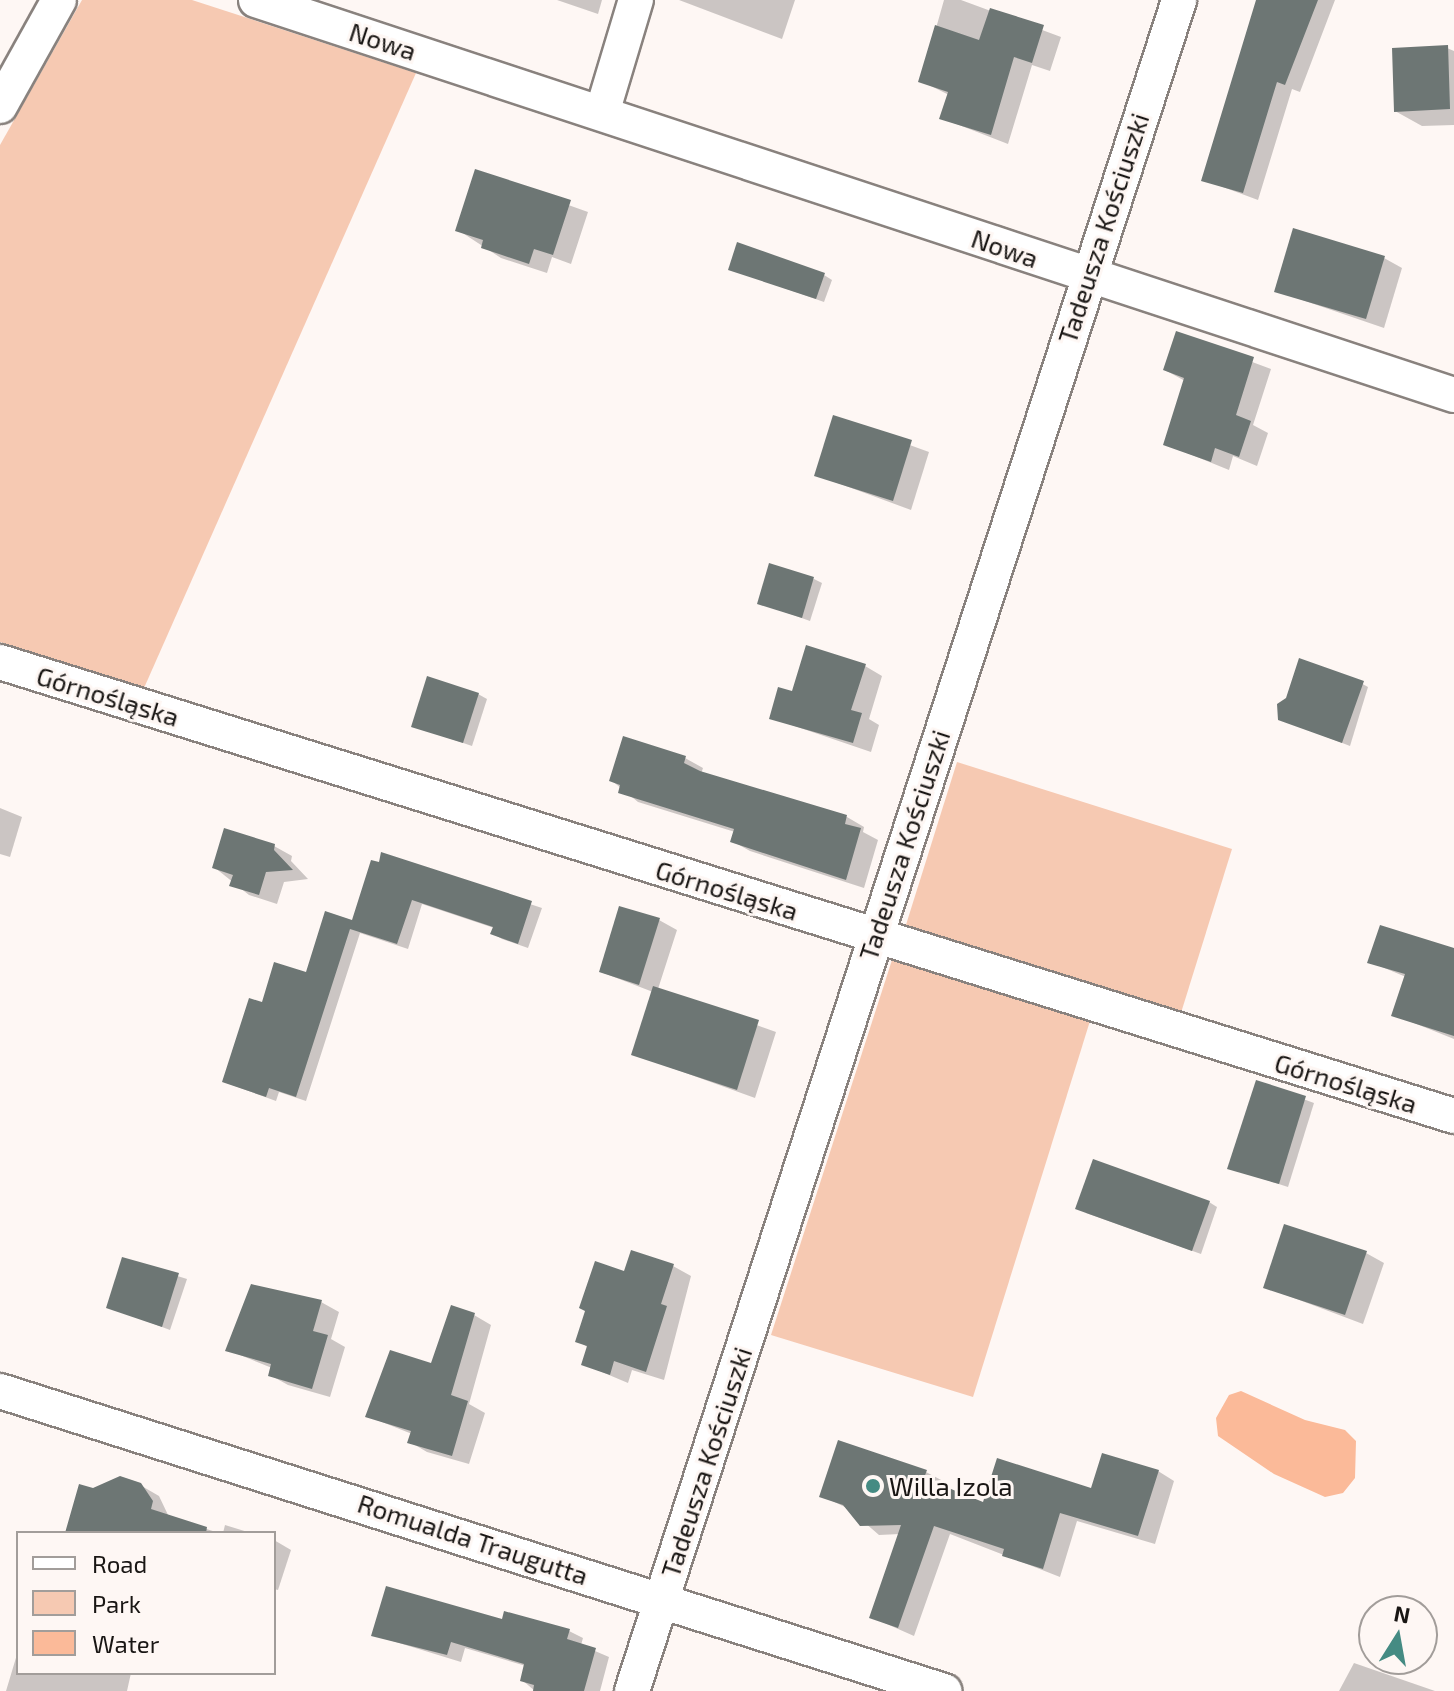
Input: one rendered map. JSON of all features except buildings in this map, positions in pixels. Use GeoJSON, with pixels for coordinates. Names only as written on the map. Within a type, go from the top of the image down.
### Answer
{"type":"FeatureCollection","features":[{"type":"Feature","properties":{"kind":"street"},"geometry":{"type":"LineString","coordinates":[[0,106],[59,0]]}},
{"type":"Feature","properties":{"kind":"street","name":"Nowa"},"geometry":{"type":"LineString","coordinates":[[256,0],[1454,395]]}},
{"type":"Feature","properties":{"kind":"street"},"geometry":{"type":"LineString","coordinates":[[602,113],[636,0]]}},
{"type":"Feature","properties":{"kind":"street","name":"Tadeusza Kościuszki"},"geometry":{"type":"LineString","coordinates":[[632,1691],[1087,275],[1179,0]]}},
{"type":"Feature","properties":{"kind":"street","name":"Górnośląska"},"geometry":{"type":"LineString","coordinates":[[0,662],[1454,1116]]}},
{"type":"Feature","properties":{"kind":"street","name":"Romualda Traugutta"},"geometry":{"type":"LineString","coordinates":[[0,1391],[944,1691]]}},
{"type":"Feature","properties":{"kind":"green space"},"geometry":{"type":"Polygon","coordinates":[[[82,0],[192,0],[416,73],[144,688],[0,642],[0,145],[82,0]]]}},
{"type":"Feature","properties":{"kind":"green space"},"geometry":{"type":"Polygon","coordinates":[[[957,762],[1232,849],[1180,1016],[905,928],[957,762]]]}},
{"type":"Feature","properties":{"kind":"green space"},"geometry":{"type":"Polygon","coordinates":[[[892,960],[1090,1021],[973,1397],[771,1335],[892,960]]]}},
{"type":"Feature","properties":{"kind":"water"},"geometry":{"type":"Polygon","coordinates":[[[1241,1391],[1305,1420],[1345,1430],[1356,1441],[1355,1478],[1343,1493],[1325,1497],[1274,1474],[1218,1436],[1216,1418],[1229,1395],[1241,1391]]]}},
{"type":"Feature","properties":{"kind":"place","name":"Willa Izola"},"geometry":{"type":"Point","coordinates":[873,1486]}}]}
